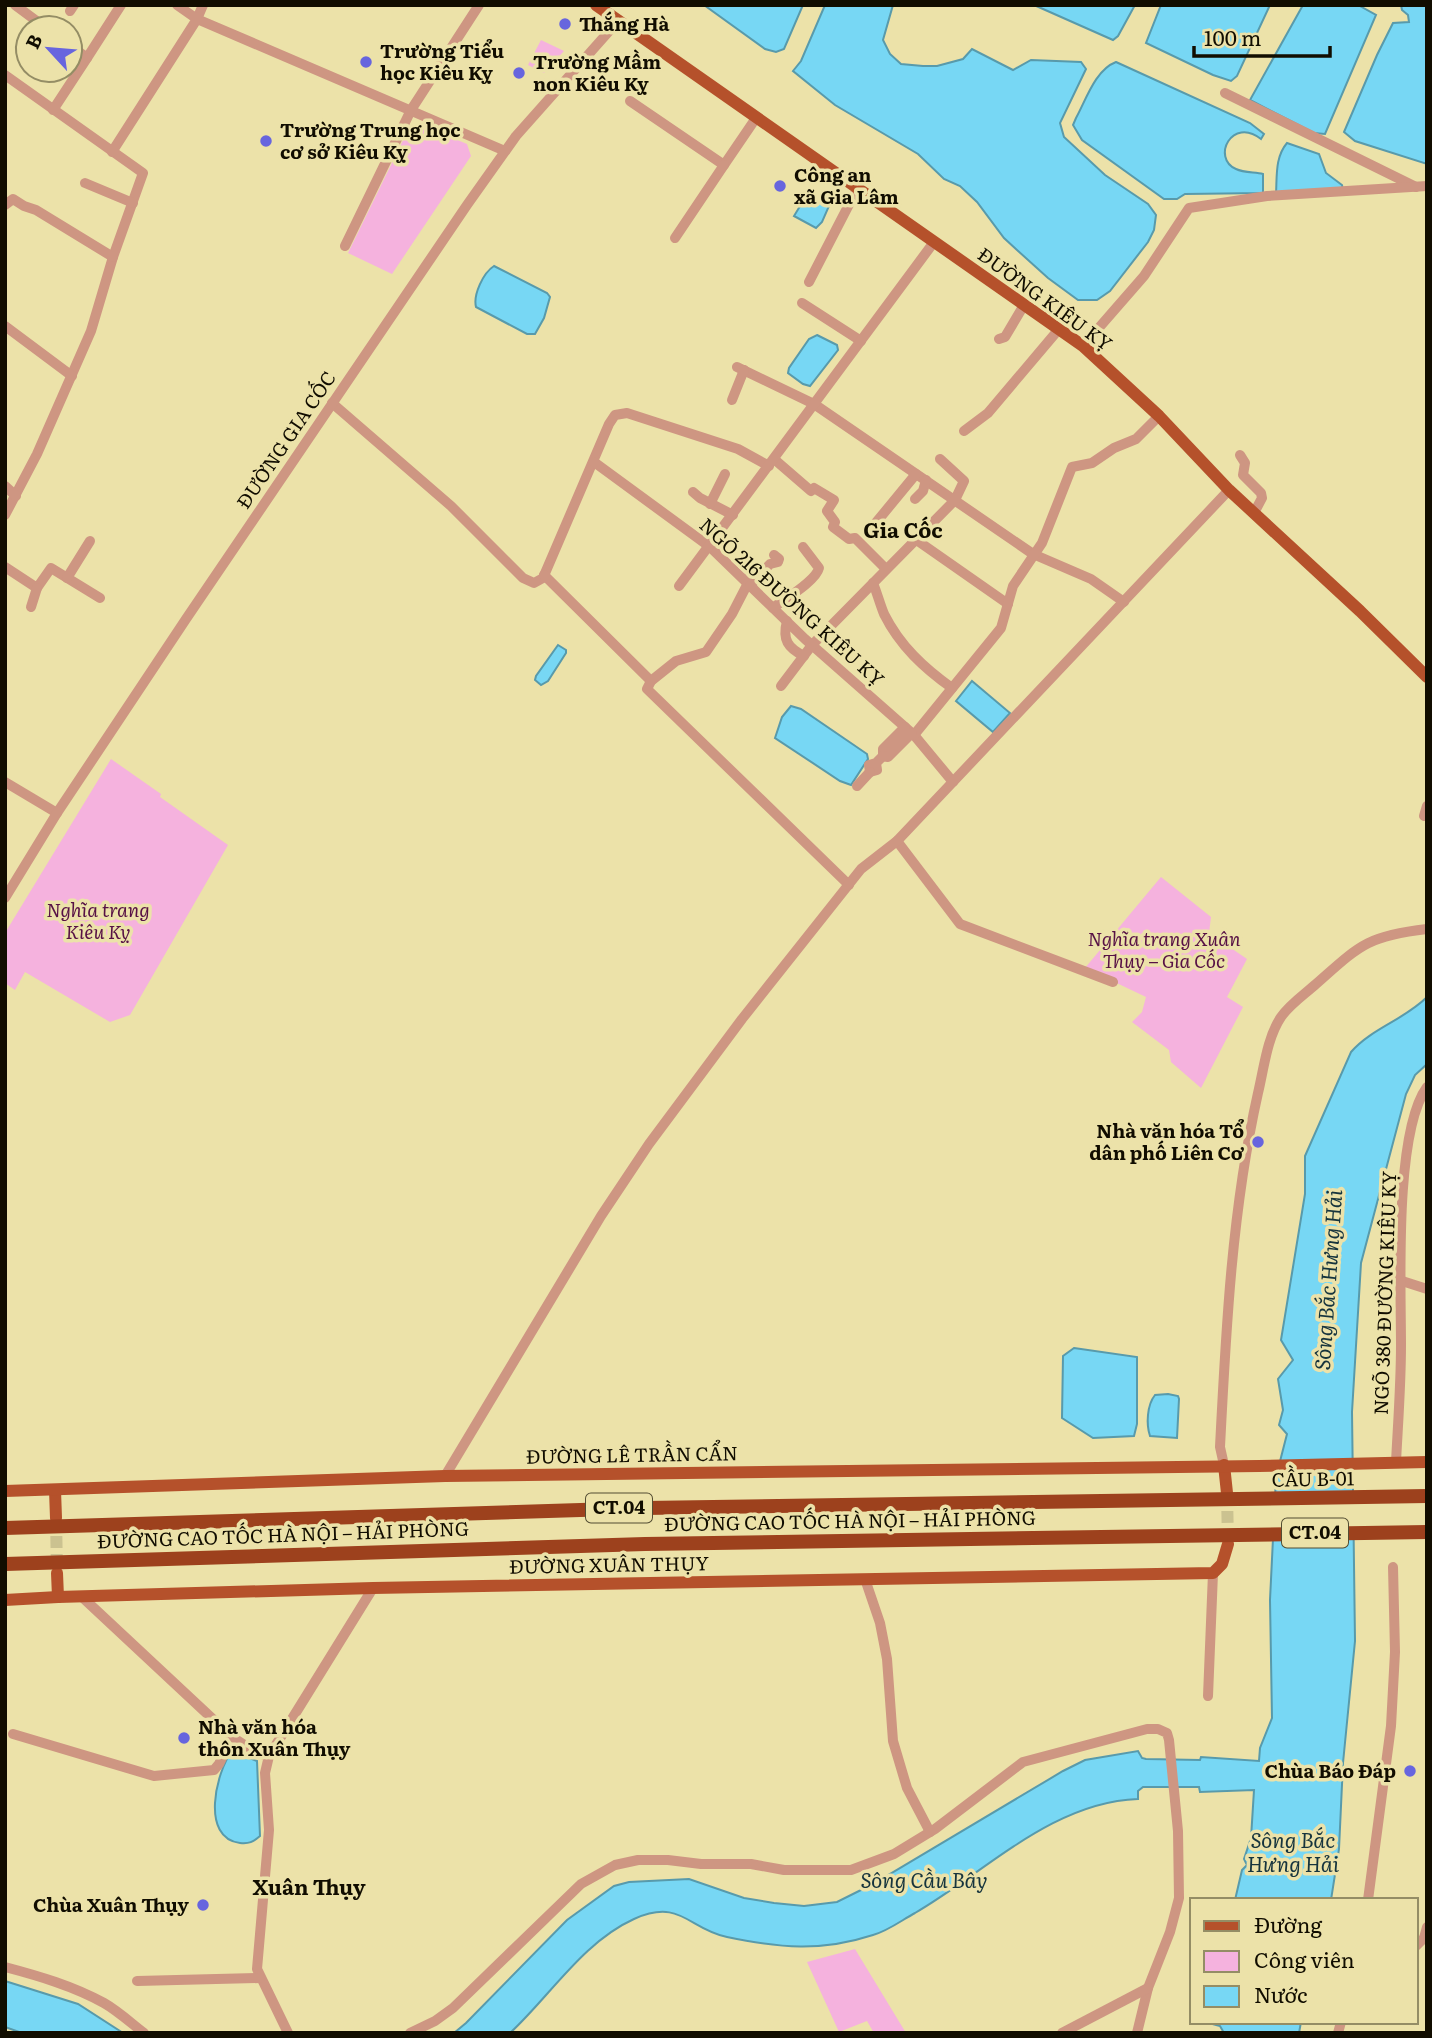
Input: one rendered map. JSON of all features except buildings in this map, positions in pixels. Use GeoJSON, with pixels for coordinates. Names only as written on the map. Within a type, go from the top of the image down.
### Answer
{"type":"FeatureCollection","features":[{"type":"Feature","properties":{"kind":"highway","name":"CẦU B-01"},"geometry":{"type":"LineString","coordinates":[[1230,1496],[1427,1496]]}},
{"type":"Feature","properties":{"kind":"highway","name":"ĐƯỜNG CAO TỐC HÀ NỘI – HẢI PHÒNG"},"geometry":{"type":"LineString","coordinates":[[5,1528],[659,1507],[1230,1496]]}},
{"type":"Feature","properties":{"kind":"highway","name":"CT.04"},"geometry":{"type":"LineString","coordinates":[[1231,1539],[1427,1532]]}},
{"type":"Feature","properties":{"kind":"highway","name":"ĐƯỜNG CAO TỐC HÀ NỘI – HẢI PHÒNG"},"geometry":{"type":"LineString","coordinates":[[5,1564],[632,1544],[1231,1539]]}},
{"type":"Feature","properties":{"kind":"highway"},"geometry":{"type":"LineString","coordinates":[[5,1570],[632,1544]]}},
{"type":"Feature","properties":{"kind":"main road","name":"ĐƯỜNG KIÊU KỴ"},"geometry":{"type":"LineString","coordinates":[[596,5],[1083,346],[1159,416],[1229,490],[1427,677]]}},
{"type":"Feature","properties":{"kind":"main road","name":"ĐƯỜNG LÊ TRẦN CẨN"},"geometry":{"type":"LineString","coordinates":[[5,1491],[445,1476],[1427,1462]]}},
{"type":"Feature","properties":{"kind":"main road"},"geometry":{"type":"LineString","coordinates":[[1224,1465],[1230,1496]]}},
{"type":"Feature","properties":{"kind":"main road"},"geometry":{"type":"LineString","coordinates":[[55,1490],[56,1518]]}},
{"type":"Feature","properties":{"kind":"main road"},"geometry":{"type":"LineString","coordinates":[[1213,1573],[1222,1564],[1231,1539]]}},
{"type":"Feature","properties":{"kind":"main road"},"geometry":{"type":"LineString","coordinates":[[58,1573],[58,1597]]}},
{"type":"Feature","properties":{"kind":"main road","name":"ĐƯỜNG XUÂN THỤY"},"geometry":{"type":"LineString","coordinates":[[5,1600],[373,1588],[1213,1573]]}},
{"type":"Feature","properties":{"kind":"street"},"geometry":{"type":"LineString","coordinates":[[53,110],[121,5]]}},
{"type":"Feature","properties":{"kind":"street"},"geometry":{"type":"LineString","coordinates":[[177,5],[197,19],[505,151]]}},
{"type":"Feature","properties":{"kind":"street"},"geometry":{"type":"LineString","coordinates":[[112,152],[197,19],[203,5]]}},
{"type":"Feature","properties":{"kind":"street"},"geometry":{"type":"LineString","coordinates":[[345,246],[411,110],[479,5]]}},
{"type":"Feature","properties":{"kind":"street","name":"ĐƯỜNG GIA CỐC"},"geometry":{"type":"LineString","coordinates":[[5,898],[57,813],[505,151],[619,20]]}},
{"type":"Feature","properties":{"kind":"street"},"geometry":{"type":"LineString","coordinates":[[5,75],[144,173],[113,257],[91,331],[5,515]]}},
{"type":"Feature","properties":{"kind":"street"},"geometry":{"type":"LineString","coordinates":[[1225,93],[1422,187]]}},
{"type":"Feature","properties":{"kind":"street"},"geometry":{"type":"LineString","coordinates":[[630,102],[724,164]]}},
{"type":"Feature","properties":{"kind":"street"},"geometry":{"type":"LineString","coordinates":[[675,238],[756,118]]}},
{"type":"Feature","properties":{"kind":"street"},"geometry":{"type":"LineString","coordinates":[[85,183],[133,204]]}},
{"type":"Feature","properties":{"kind":"street"},"geometry":{"type":"LineString","coordinates":[[1083,346],[1144,276],[1189,208],[1267,196],[1422,187]]}},
{"type":"Feature","properties":{"kind":"street"},"geometry":{"type":"LineString","coordinates":[[809,282],[857,189]]}},
{"type":"Feature","properties":{"kind":"street"},"geometry":{"type":"LineString","coordinates":[[5,205],[13,199],[36,210],[113,257]]}},
{"type":"Feature","properties":{"kind":"street"},"geometry":{"type":"LineString","coordinates":[[679,586],[934,242]]}},
{"type":"Feature","properties":{"kind":"street"},"geometry":{"type":"LineString","coordinates":[[802,303],[861,341]]}},
{"type":"Feature","properties":{"kind":"street"},"geometry":{"type":"LineString","coordinates":[[999,338],[1005,337],[1024,305]]}},
{"type":"Feature","properties":{"kind":"street"},"geometry":{"type":"LineString","coordinates":[[5,326],[72,376]]}},
{"type":"Feature","properties":{"kind":"street"},"geometry":{"type":"LineString","coordinates":[[964,431],[988,413],[1059,329]]}},
{"type":"Feature","properties":{"kind":"street"},"geometry":{"type":"LineString","coordinates":[[732,400],[741,369],[814,404],[1034,554],[1091,579],[1124,602]]}},
{"type":"Feature","properties":{"kind":"street"},"geometry":{"type":"LineString","coordinates":[[332,403],[450,506],[523,578],[534,583],[544,575],[612,419],[615,415],[627,413],[772,462],[811,491],[814,488],[834,500],[827,511],[835,522],[833,527],[849,539],[855,538],[886,569]]}},
{"type":"Feature","properties":{"kind":"street"},"geometry":{"type":"LineString","coordinates":[[857,786],[952,688],[1001,628],[1013,586],[1042,543],[1072,467],[1092,463],[1114,448],[1136,439],[1159,416]]}},
{"type":"Feature","properties":{"kind":"street"},"geometry":{"type":"LineString","coordinates":[[1240,455],[1245,463],[1243,475],[1261,493],[1262,498],[1254,513]]}},
{"type":"Feature","properties":{"kind":"street"},"geometry":{"type":"LineString","coordinates":[[781,686],[812,645],[955,500],[964,481],[940,459]]}},
{"type":"Feature","properties":{"kind":"street","name":"NGÕ 216 ĐƯỜNG KIÊU KỴ"},"geometry":{"type":"LineString","coordinates":[[594,462],[710,547],[812,645],[910,731],[953,782]]}},
{"type":"Feature","properties":{"kind":"street"},"geometry":{"type":"LineString","coordinates":[[710,503],[725,474]]}},
{"type":"Feature","properties":{"kind":"street"},"geometry":{"type":"LineString","coordinates":[[874,525],[916,474]]}},
{"type":"Feature","properties":{"kind":"street"},"geometry":{"type":"LineString","coordinates":[[915,499],[923,491],[926,480]]}},
{"type":"Feature","properties":{"kind":"street"},"geometry":{"type":"LineString","coordinates":[[5,486],[16,496]]}},
{"type":"Feature","properties":{"kind":"street"},"geometry":{"type":"LineString","coordinates":[[445,1476],[601,1216],[649,1144],[742,1019],[861,869],[897,841],[1229,490]]}},
{"type":"Feature","properties":{"kind":"street"},"geometry":{"type":"LineString","coordinates":[[693,492],[733,515]]}},
{"type":"Feature","properties":{"kind":"street"},"geometry":{"type":"LineString","coordinates":[[915,539],[1008,604]]}},
{"type":"Feature","properties":{"kind":"street"},"geometry":{"type":"LineString","coordinates":[[68,578],[90,541]]}},
{"type":"Feature","properties":{"kind":"street"},"geometry":{"type":"LineString","coordinates":[[773,608],[800,587],[814,580],[818,573],[819,568],[803,547]]}},
{"type":"Feature","properties":{"kind":"street"},"geometry":{"type":"LineString","coordinates":[[774,555],[779,559],[778,562],[770,564],[749,584],[706,652],[676,662],[647,686],[650,694],[849,885]]}},
{"type":"Feature","properties":{"kind":"street"},"geometry":{"type":"LineString","coordinates":[[5,567],[37,588]]}},
{"type":"Feature","properties":{"kind":"street"},"geometry":{"type":"LineString","coordinates":[[31,607],[37,588],[51,568],[100,598]]}},
{"type":"Feature","properties":{"kind":"street"},"geometry":{"type":"LineString","coordinates":[[544,575],[651,681]]}},
{"type":"Feature","properties":{"kind":"street"},"geometry":{"type":"LineString","coordinates":[[873,583],[883,611],[905,647],[921,665],[952,688]]}},
{"type":"Feature","properties":{"kind":"street"},"geometry":{"type":"LineString","coordinates":[[787,621],[784,631],[788,645],[790,649],[804,656]]}},
{"type":"Feature","properties":{"kind":"street"},"geometry":{"type":"LineString","coordinates":[[5,782],[57,813]]}},
{"type":"Feature","properties":{"kind":"street"},"geometry":{"type":"LineString","coordinates":[[897,841],[960,924],[1113,982]]}},
{"type":"Feature","properties":{"kind":"street"},"geometry":{"type":"LineString","coordinates":[[1224,1465],[1220,1447],[1226,1319],[1236,1226],[1248,1138],[1276,1027],[1287,1009],[1362,945],[1379,937],[1427,929]]}},
{"type":"Feature","properties":{"kind":"street","name":"NGÕ 380 ĐƯỜNG KIÊU KỴ"},"geometry":{"type":"LineString","coordinates":[[1396,1462],[1401,1346],[1399,1280],[1407,1152],[1415,1111],[1427,1087]]}},
{"type":"Feature","properties":{"kind":"street"},"geometry":{"type":"LineString","coordinates":[[1399,1280],[1427,1289]]}},
{"type":"Feature","properties":{"kind":"street"},"geometry":{"type":"LineString","coordinates":[[1368,1898],[1391,1726],[1396,1633],[1393,1567]]}},
{"type":"Feature","properties":{"kind":"street"},"geometry":{"type":"LineString","coordinates":[[1209,1696],[1213,1573]]}},
{"type":"Feature","properties":{"kind":"street"},"geometry":{"type":"LineString","coordinates":[[865,1579],[880,1623],[887,1659],[893,1741],[907,1788],[930,1832]]}},
{"type":"Feature","properties":{"kind":"street"},"geometry":{"type":"LineString","coordinates":[[288,2033],[260,1978],[257,1963],[269,1830],[265,1773],[269,1756],[373,1588]]}},
{"type":"Feature","properties":{"kind":"street"},"geometry":{"type":"LineString","coordinates":[[81,1596],[232,1737],[269,1756]]}},
{"type":"Feature","properties":{"kind":"street"},"geometry":{"type":"LineString","coordinates":[[410,2033],[435,2021],[453,2008],[581,1884],[615,1865],[639,1860],[668,1860],[701,1864],[751,1864],[784,1870],[851,1870],[894,1854],[930,1832],[1023,1762],[1147,1729],[1158,1729],[1167,1733],[1170,1755],[1178,1831],[1179,1898],[1170,1932],[1148,1988],[1137,2033]]}},
{"type":"Feature","properties":{"kind":"street"},"geometry":{"type":"LineString","coordinates":[[13,1734],[154,1776],[214,1770],[232,1737]]}},
{"type":"Feature","properties":{"kind":"street"},"geometry":{"type":"LineString","coordinates":[[1418,1944],[1424,1938],[1427,1927]]}},
{"type":"Feature","properties":{"kind":"street"},"geometry":{"type":"LineString","coordinates":[[5,1967],[52,1981],[90,1997],[116,2011],[144,2033]]}},
{"type":"Feature","properties":{"kind":"street"},"geometry":{"type":"LineString","coordinates":[[137,1981],[260,1978]]}},
{"type":"Feature","properties":{"kind":"street"},"geometry":{"type":"LineString","coordinates":[[1062,2033],[1148,1988]]}},
{"type":"Feature","properties":{"kind":"green space"},"geometry":{"type":"Polygon","coordinates":[[[541,40],[564,51],[544,73],[528,65],[541,40]]]}},
{"type":"Feature","properties":{"kind":"green space"},"geometry":{"type":"Polygon","coordinates":[[[421,125],[467,144],[471,156],[392,274],[348,253],[410,126],[421,125]]]}},
{"type":"Feature","properties":{"kind":"green space","name":"Nghĩa trang Kiêu Kỵ"},"geometry":{"type":"Polygon","coordinates":[[[111,759],[228,845],[130,1015],[110,1022],[25,972],[15,990],[5,983],[5,933],[111,759]]]}},
{"type":"Feature","properties":{"kind":"green space","name":"Nghĩa trang Xuân Thụy – Gia Cốc"},"geometry":{"type":"Polygon","coordinates":[[[1161,877],[1211,917],[1209,933],[1247,959],[1227,997],[1243,1007],[1201,1088],[1171,1062],[1169,1050],[1132,1022],[1142,1012],[1146,997],[1085,968],[1161,877]]]}},
{"type":"Feature","properties":{"kind":"green space"},"geometry":{"type":"Polygon","coordinates":[[[855,1949],[906,2033],[874,2033],[867,2021],[839,2032],[807,1962],[855,1949]]]}},
{"type":"Feature","properties":{"kind":"water"},"geometry":{"type":"Polygon","coordinates":[[[704,5],[803,5],[784,49],[776,52],[765,49],[704,5]]]}},
{"type":"Feature","properties":{"kind":"water"},"geometry":{"type":"Polygon","coordinates":[[[825,5],[893,5],[883,40],[890,54],[901,64],[937,66],[963,59],[972,49],[1013,70],[1031,60],[1081,62],[1086,69],[1060,123],[1064,137],[1105,175],[1148,204],[1156,215],[1154,230],[1148,242],[1110,291],[1097,300],[1078,300],[1048,278],[1004,238],[977,202],[960,186],[944,179],[918,154],[835,105],[793,71],[801,61],[825,5]]]}},
{"type":"Feature","properties":{"kind":"water"},"geometry":{"type":"Polygon","coordinates":[[[1034,5],[1135,5],[1118,36],[1113,40],[1034,5]]]}},
{"type":"Feature","properties":{"kind":"water"},"geometry":{"type":"Polygon","coordinates":[[[1161,5],[1270,5],[1237,76],[1231,81],[1146,43],[1161,5]]]}},
{"type":"Feature","properties":{"kind":"water"},"geometry":{"type":"Polygon","coordinates":[[[1303,5],[1358,5],[1376,15],[1325,134],[1314,133],[1250,100],[1303,5]]]}},
{"type":"Feature","properties":{"kind":"water"},"geometry":{"type":"Polygon","coordinates":[[[1401,5],[1427,5],[1427,164],[1355,141],[1344,132],[1393,23],[1409,22],[1401,5]]]}},
{"type":"Feature","properties":{"kind":"water"},"geometry":{"type":"Polygon","coordinates":[[[1116,62],[1250,123],[1264,134],[1261,139],[1251,133],[1241,132],[1228,141],[1225,149],[1229,164],[1236,169],[1263,174],[1263,193],[1185,194],[1177,199],[1164,199],[1082,140],[1073,125],[1076,118],[1097,78],[1116,62]]]}},
{"type":"Feature","properties":{"kind":"water"},"geometry":{"type":"Polygon","coordinates":[[[1287,143],[1319,154],[1326,173],[1342,185],[1343,190],[1276,194],[1279,161],[1287,143]]]}},
{"type":"Feature","properties":{"kind":"water"},"geometry":{"type":"Polygon","coordinates":[[[808,193],[829,206],[822,222],[816,228],[794,216],[808,193]]]}},
{"type":"Feature","properties":{"kind":"water"},"geometry":{"type":"Polygon","coordinates":[[[494,266],[550,297],[544,318],[535,334],[527,334],[476,307],[480,285],[494,266]]]}},
{"type":"Feature","properties":{"kind":"water"},"geometry":{"type":"Polygon","coordinates":[[[817,335],[837,345],[838,350],[810,386],[788,373],[809,339],[817,335]]]}},
{"type":"Feature","properties":{"kind":"water"},"geometry":{"type":"Polygon","coordinates":[[[558,645],[566,650],[566,653],[548,681],[541,685],[535,680],[536,676],[558,645]]]}},
{"type":"Feature","properties":{"kind":"water"},"geometry":{"type":"Polygon","coordinates":[[[972,681],[1010,713],[993,732],[956,701],[972,681]]]}},
{"type":"Feature","properties":{"kind":"water"},"geometry":{"type":"Polygon","coordinates":[[[791,706],[801,709],[867,754],[868,759],[851,785],[840,781],[775,738],[782,717],[791,706]]]}},
{"type":"Feature","properties":{"kind":"water","name":"Sông Bắc Hưng Hải"},"geometry":{"type":"Polygon","coordinates":[[[1427,997],[1427,1064],[1415,1075],[1406,1094],[1361,1263],[1352,1412],[1355,1641],[1343,1763],[1339,1849],[1331,1898],[1235,1898],[1242,1870],[1247,1865],[1244,1859],[1251,1838],[1254,1790],[1200,1792],[1199,1787],[1143,1787],[1138,1791],[1138,1799],[1107,1803],[1077,1812],[1048,1826],[879,1933],[836,1944],[783,1946],[727,1937],[674,1913],[650,1913],[634,1919],[599,1941],[510,2033],[454,2033],[567,1920],[614,1886],[629,1882],[689,1879],[744,1898],[774,1903],[804,1906],[837,1902],[873,1884],[1085,1760],[1138,1751],[1142,1758],[1146,1759],[1200,1760],[1201,1757],[1259,1761],[1260,1748],[1272,1718],[1270,1600],[1276,1477],[1287,1434],[1279,1425],[1283,1410],[1278,1379],[1293,1360],[1281,1340],[1305,1194],[1305,1156],[1351,1052],[1368,1037],[1427,997]]]}},
{"type":"Feature","properties":{"kind":"water"},"geometry":{"type":"Polygon","coordinates":[[[1074,1348],[1137,1357],[1137,1424],[1134,1436],[1093,1438],[1062,1418],[1063,1356],[1074,1348]]]}},
{"type":"Feature","properties":{"kind":"water"},"geometry":{"type":"Polygon","coordinates":[[[1155,1395],[1178,1396],[1179,1399],[1177,1438],[1150,1436],[1148,1415],[1152,1399],[1155,1395]]]}},
{"type":"Feature","properties":{"kind":"water"},"geometry":{"type":"Polygon","coordinates":[[[232,1751],[257,1761],[260,1836],[248,1843],[228,1838],[220,1829],[216,1817],[217,1788],[232,1751]]]}},
{"type":"Feature","properties":{"kind":"water"},"geometry":{"type":"Polygon","coordinates":[[[5,1981],[78,2004],[123,2033],[22,2033],[5,2027],[5,1981]]]}},
{"type":"Feature","properties":{"kind":"water"},"geometry":{"type":"Polygon","coordinates":[[[1212,2024],[1301,2024],[1299,2033],[1224,2033],[1220,2026],[1212,2024]]]}},
{"type":"Feature","properties":{"kind":"pier"},"geometry":{"type":"Polygon","coordinates":[[[1357,1497],[1357,1533],[1271,1534],[1272,1499],[1357,1497]]]}},
{"type":"Feature","properties":{"kind":"tunnel"},"geometry":{"type":"LineString","coordinates":[[1227,1493],[1228,1543]]}},
{"type":"Feature","properties":{"kind":"tunnel"},"geometry":{"type":"LineString","coordinates":[[56,1518],[57,1572]]}},
{"type":"Feature","properties":{"kind":"place","name":"Thắng Hà"},"geometry":{"type":"Point","coordinates":[565,24]}},
{"type":"Feature","properties":{"kind":"place","name":"Trường Tiểu học Kiêu Kỵ"},"geometry":{"type":"Point","coordinates":[366,62]}},
{"type":"Feature","properties":{"kind":"place","name":"Trường Mầm non Kiêu Kỵ"},"geometry":{"type":"Point","coordinates":[519,73]}},
{"type":"Feature","properties":{"kind":"place","name":"Trường Trung học cơ sở Kiêu Kỵ"},"geometry":{"type":"Point","coordinates":[266,141]}},
{"type":"Feature","properties":{"kind":"place","name":"Công an xã Gia Lâm"},"geometry":{"type":"Point","coordinates":[780,186]}},
{"type":"Feature","properties":{"kind":"place","name":"Nhà văn hóa Tổ dân phố Liên Cơ"},"geometry":{"type":"Point","coordinates":[1258,1142]}},
{"type":"Feature","properties":{"kind":"place","name":"Nhà văn hóa thôn Xuân Thụy"},"geometry":{"type":"Point","coordinates":[184,1738]}},
{"type":"Feature","properties":{"kind":"place","name":"Chùa Báo Đáp"},"geometry":{"type":"Point","coordinates":[1410,1771]}},
{"type":"Feature","properties":{"kind":"place","name":"Chùa Xuân Thụy"},"geometry":{"type":"Point","coordinates":[203,1905]}},
{"type":"Feature","properties":{"kind":"district","name":"Gia Cốc"},"geometry":{"type":"Point","coordinates":[903,531]}},
{"type":"Feature","properties":{"kind":"district","name":"Xuân Thụy"},"geometry":{"type":"Point","coordinates":[309,1888]}},
{"type":"Feature","properties":{"kind":"water label","name":"Sông Cầu Bây"},"geometry":{"type":"Point","coordinates":[924,1881]}}]}
